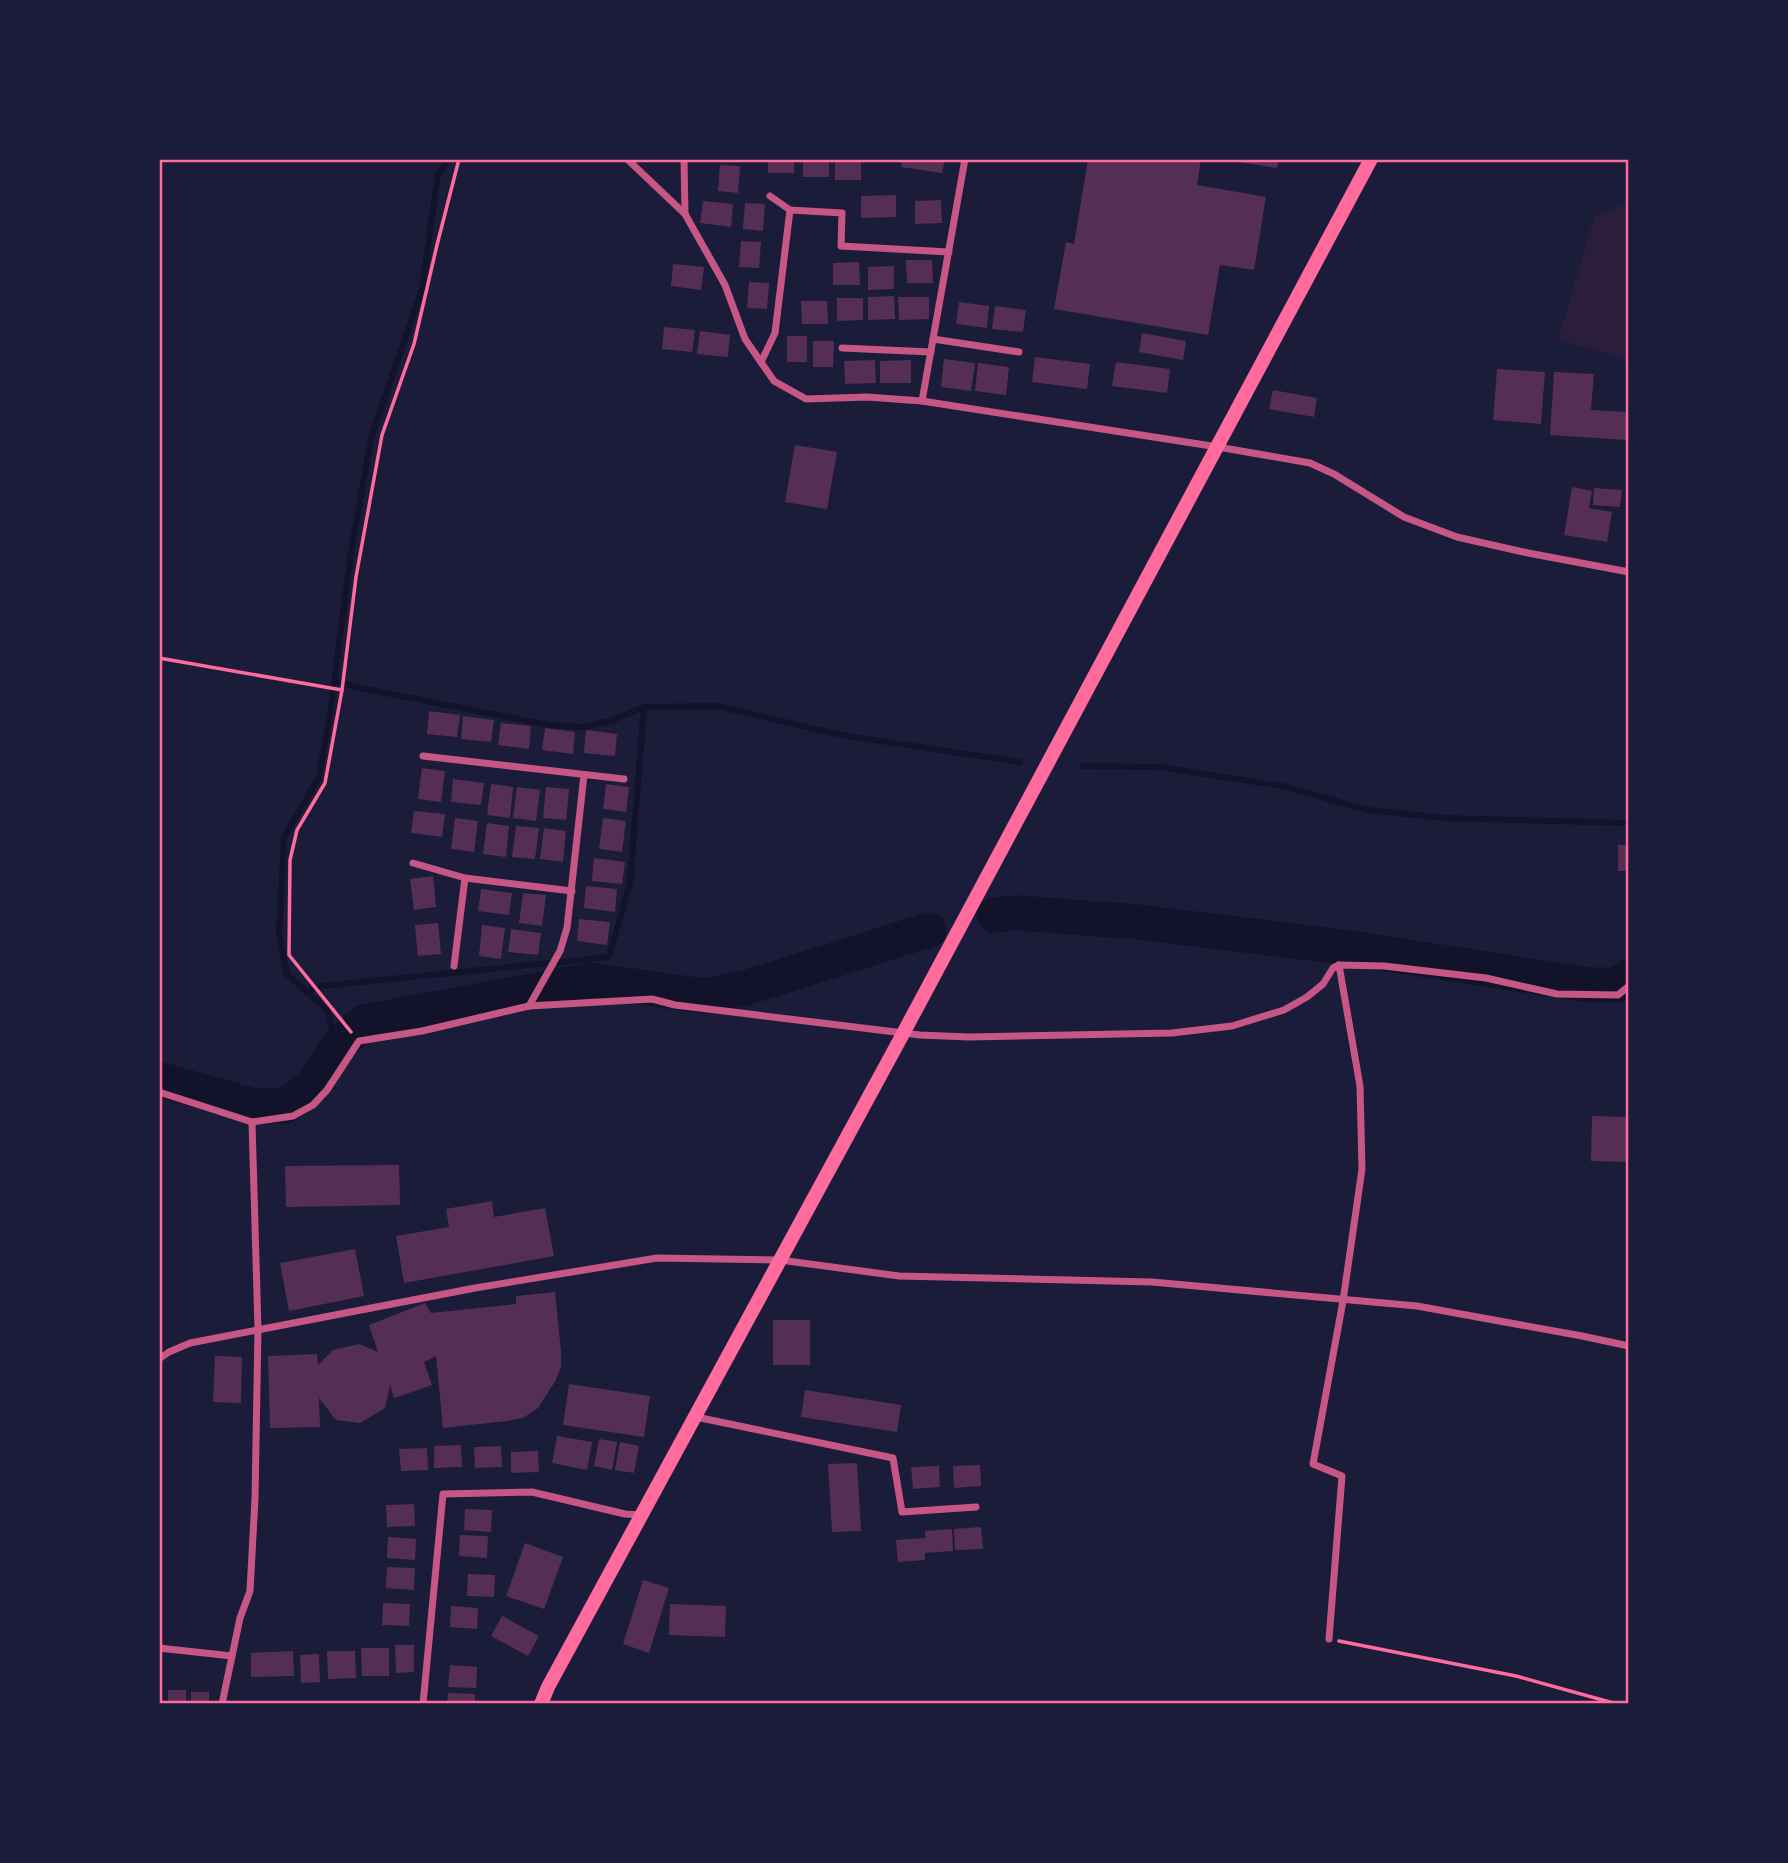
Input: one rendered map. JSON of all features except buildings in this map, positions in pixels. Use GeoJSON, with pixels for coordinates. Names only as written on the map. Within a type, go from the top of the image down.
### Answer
{"type":"FeatureCollection","features":[{"type":"Feature","properties":{"kind":"main road"},"geometry":{"type":"LineString","coordinates":[[541,1704],[1371,159]]}},
{"type":"Feature","properties":{"kind":"street"},"geometry":{"type":"LineString","coordinates":[[627,159],[685,215],[725,285],[745,339],[774,381],[806,399],[867,397],[922,401],[1310,463],[1334,474],[1404,517],[1458,537],[1629,572]]}},
{"type":"Feature","properties":{"kind":"street"},"geometry":{"type":"LineString","coordinates":[[684,159],[685,215]]}},
{"type":"Feature","properties":{"kind":"street"},"geometry":{"type":"LineString","coordinates":[[922,401],[965,159]]}},
{"type":"Feature","properties":{"kind":"street"},"geometry":{"type":"LineString","coordinates":[[770,195],[790,210],[842,213],[841,246],[949,252]]}},
{"type":"Feature","properties":{"kind":"street"},"geometry":{"type":"LineString","coordinates":[[761,362],[775,334],[790,210]]}},
{"type":"Feature","properties":{"kind":"street"},"geometry":{"type":"LineString","coordinates":[[933,339],[1019,352]]}},
{"type":"Feature","properties":{"kind":"street"},"geometry":{"type":"LineString","coordinates":[[842,348],[931,352]]}},
{"type":"Feature","properties":{"kind":"street"},"geometry":{"type":"LineString","coordinates":[[424,756],[624,779]]}},
{"type":"Feature","properties":{"kind":"street"},"geometry":{"type":"LineString","coordinates":[[529,1006],[559,951],[567,929],[584,775]]}},
{"type":"Feature","properties":{"kind":"street"},"geometry":{"type":"LineString","coordinates":[[413,863],[465,878],[572,891]]}},
{"type":"Feature","properties":{"kind":"street"},"geometry":{"type":"LineString","coordinates":[[454,966],[465,878]]}},
{"type":"Feature","properties":{"kind":"street"},"geometry":{"type":"LineString","coordinates":[[1329,1639],[1342,1476],[1313,1464],[1343,1301],[1362,1169],[1360,1086],[1339,965]]}},
{"type":"Feature","properties":{"kind":"street"},"geometry":{"type":"LineString","coordinates":[[159,1092],[253,1122],[293,1116],[313,1105],[327,1090],[359,1041],[422,1031],[529,1006],[652,999],[675,1006],[903,1034],[969,1037],[1158,1034],[1232,1026],[1284,1010],[1307,998],[1323,984],[1333,968],[1339,965],[1384,966],[1486,978],[1557,994],[1618,995],[1629,986]]}},
{"type":"Feature","properties":{"kind":"street"},"geometry":{"type":"LineString","coordinates":[[222,1704],[240,1618],[250,1591],[255,1499],[258,1329],[253,1122]]}},
{"type":"Feature","properties":{"kind":"street"},"geometry":{"type":"LineString","coordinates":[[159,1359],[190,1343],[258,1329],[475,1288],[657,1258],[780,1261],[899,1276],[1152,1282],[1417,1306],[1629,1346]]}},
{"type":"Feature","properties":{"kind":"street"},"geometry":{"type":"LineString","coordinates":[[695,1416],[893,1458],[902,1512],[976,1507]]}},
{"type":"Feature","properties":{"kind":"street"},"geometry":{"type":"LineString","coordinates":[[423,1704],[443,1494],[532,1492],[625,1514],[641,1515]]}},
{"type":"Feature","properties":{"kind":"street"},"geometry":{"type":"LineString","coordinates":[[159,1648],[232,1656]]}},
{"type":"Feature","properties":{"kind":"path"},"geometry":{"type":"LineString","coordinates":[[359,1041],[289,955],[290,860],[297,830],[325,783],[342,691],[356,577],[382,435],[414,344],[459,159]]}},
{"type":"Feature","properties":{"kind":"path"},"geometry":{"type":"LineString","coordinates":[[159,658],[342,691]]}},
{"type":"Feature","properties":{"kind":"path"},"geometry":{"type":"LineString","coordinates":[[1329,1639],[1516,1676],[1617,1704]]}},
{"type":"Feature","properties":{"kind":"shaded area"},"geometry":{"type":"Polygon","coordinates":[[[1629,203],[1629,370],[1622,358],[1558,340],[1594,217],[1629,203]]]}},
{"type":"Feature","properties":{"kind":"waterway"},"geometry":{"type":"LineString","coordinates":[[337,1047],[327,1010],[287,974],[279,935],[284,837],[319,777],[351,552],[371,438],[422,289],[438,174],[449,159]]}},
{"type":"Feature","properties":{"kind":"waterway"},"geometry":{"type":"LineString","coordinates":[[334,681],[549,725],[584,727],[613,720],[644,707],[717,706],[841,735],[1020,762]]}},
{"type":"Feature","properties":{"kind":"waterway"},"geometry":{"type":"LineString","coordinates":[[306,992],[322,986],[609,957],[630,883],[644,707]]}},
{"type":"Feature","properties":{"kind":"waterway"},"geometry":{"type":"LineString","coordinates":[[1082,766],[1159,767],[1282,786],[1368,810],[1444,818],[1629,823]]}},
{"type":"Feature","properties":{"kind":"waterway"},"geometry":{"type":"LineString","coordinates":[[994,915],[1018,913],[1138,922],[1350,948],[1589,985],[1618,985],[1629,976]]}},
{"type":"Feature","properties":{"kind":"waterway"},"geometry":{"type":"LineString","coordinates":[[159,1079],[254,1106],[285,1106],[311,1087],[337,1047],[364,1022],[591,980],[704,996],[745,988],[929,930]]}}]}
